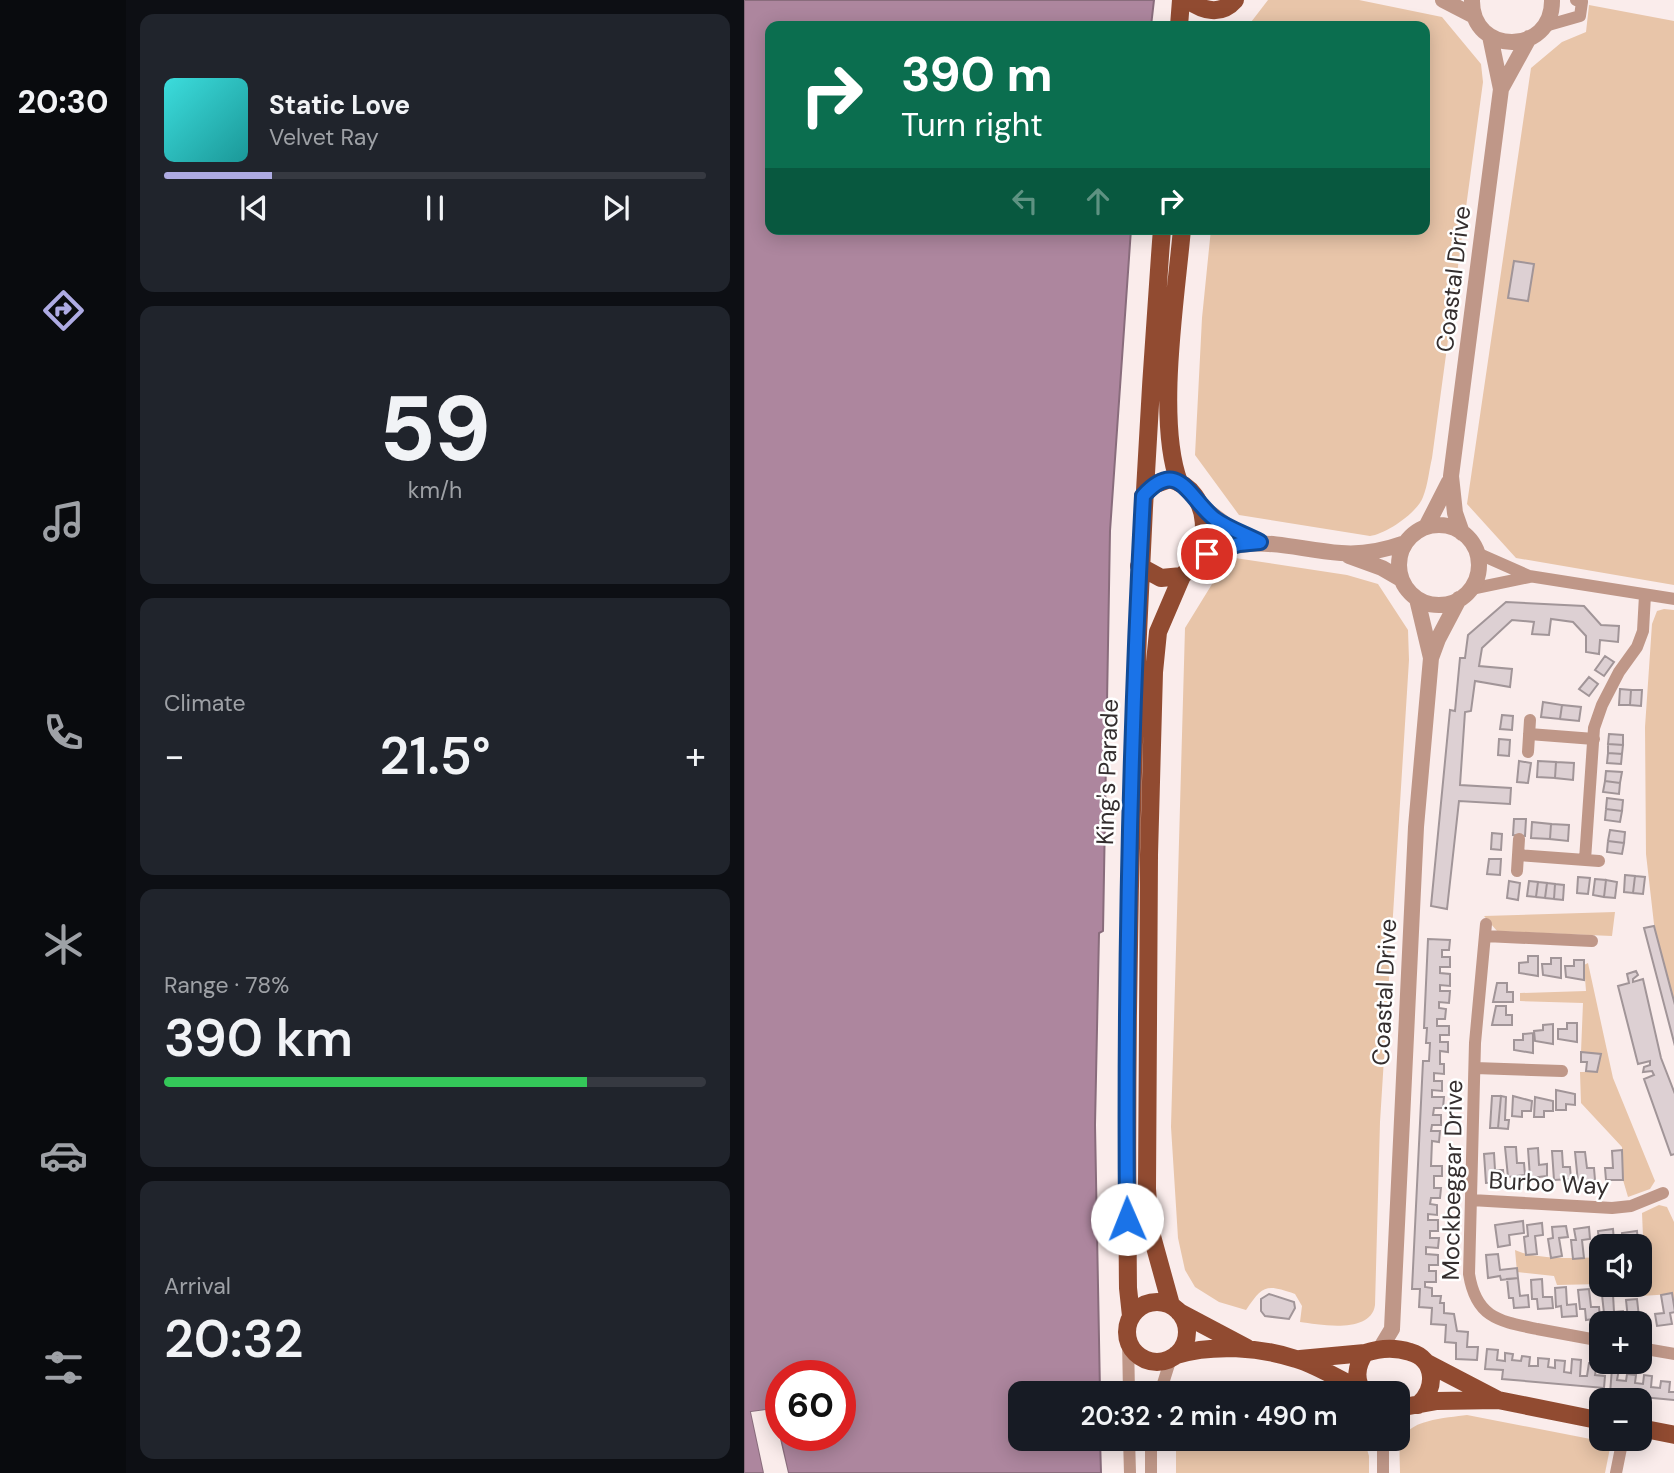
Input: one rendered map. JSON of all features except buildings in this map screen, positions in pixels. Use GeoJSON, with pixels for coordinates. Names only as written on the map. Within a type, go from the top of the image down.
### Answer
{"type":"FeatureCollection","features":[{"type":"Feature","properties":{"kind":"main road"},"geometry":{"type":"LineString","coordinates":[[1179,21],[1181,0]]}},
{"type":"Feature","properties":{"kind":"main road"},"geometry":{"type":"LineString","coordinates":[[1188,0],[1203,9],[1229,5]]}},
{"type":"Feature","properties":{"kind":"main road"},"geometry":{"type":"LineString","coordinates":[[1213,21],[1229,5]]}},
{"type":"Feature","properties":{"kind":"main road","name":"King's Parade"},"geometry":{"type":"LineString","coordinates":[[1131,1316],[1128,1288],[1126,1021],[1139,566],[1162,235]]}},
{"type":"Feature","properties":{"kind":"main road"},"geometry":{"type":"LineString","coordinates":[[1179,482],[1172,464],[1169,412],[1182,235]]}},
{"type":"Feature","properties":{"kind":"main road"},"geometry":{"type":"LineString","coordinates":[[1139,566],[1161,578],[1182,576],[1194,562],[1203,540],[1202,508],[1193,491],[1170,479],[1153,485],[1143,496]]}},
{"type":"Feature","properties":{"kind":"main road","name":"King's Parade"},"geometry":{"type":"LineString","coordinates":[[1175,1308],[1149,1229],[1149,855],[1154,672],[1158,632],[1182,576]]}},
{"type":"Feature","properties":{"kind":"main road"},"geometry":{"type":"LineString","coordinates":[[1250,1350],[1162,1302],[1145,1304],[1131,1316],[1128,1324],[1128,1340],[1132,1348],[1145,1359],[1163,1361],[1191,1350],[1250,1350],[1296,1359],[1341,1381]]}},
{"type":"Feature","properties":{"kind":"main road"},"geometry":{"type":"LineString","coordinates":[[1173,1356],[1186,1339],[1184,1320],[1175,1308]]}},
{"type":"Feature","properties":{"kind":"main road"},"geometry":{"type":"LineString","coordinates":[[1296,1359],[1372,1351],[1419,1357],[1498,1400]]}},
{"type":"Feature","properties":{"kind":"main road"},"geometry":{"type":"LineString","coordinates":[[1357,1381],[1357,1368],[1372,1351]]}},
{"type":"Feature","properties":{"kind":"main road"},"geometry":{"type":"LineString","coordinates":[[1410,1406],[1424,1400],[1432,1385],[1419,1357]]}},
{"type":"Feature","properties":{"kind":"main road"},"geometry":{"type":"LineString","coordinates":[[1410,1408],[1438,1401],[1498,1400],[1589,1418]]}},
{"type":"Feature","properties":{"kind":"main road"},"geometry":{"type":"LineString","coordinates":[[1652,1430],[1674,1434]]}},
{"type":"Feature","properties":{"kind":"street"},"geometry":{"type":"LineString","coordinates":[[1443,0],[1473,8],[1490,36],[1509,43],[1529,38],[1545,26],[1579,16],[1582,2],[1576,0]]}},
{"type":"Feature","properties":{"kind":"street"},"geometry":{"type":"LineString","coordinates":[[1545,26],[1552,0]]}},
{"type":"Feature","properties":{"kind":"street","name":"Coastal Drive"},"geometry":{"type":"LineString","coordinates":[[1462,533],[1455,513],[1451,476],[1501,89],[1490,36]]}},
{"type":"Feature","properties":{"kind":"street","name":"Coastal Drive"},"geometry":{"type":"LineString","coordinates":[[1501,89],[1529,38]]}},
{"type":"Feature","properties":{"kind":"street","name":"Coastal Drive"},"geometry":{"type":"LineString","coordinates":[[1426,527],[1451,476]]}},
{"type":"Feature","properties":{"kind":"street"},"geometry":{"type":"LineString","coordinates":[[1202,508],[1230,528],[1260,542]]}},
{"type":"Feature","properties":{"kind":"street"},"geometry":{"type":"LineString","coordinates":[[1401,579],[1399,559],[1405,543],[1413,534],[1426,527],[1440,525],[1462,533],[1477,553],[1529,576],[1674,599]]}},
{"type":"Feature","properties":{"kind":"street"},"geometry":{"type":"LineString","coordinates":[[1194,562],[1220,548],[1260,542],[1344,554],[1382,568],[1401,579],[1417,599],[1442,606],[1465,594],[1529,576]]}},
{"type":"Feature","properties":{"kind":"street"},"geometry":{"type":"LineString","coordinates":[[1344,554],[1386,549],[1405,543]]}},
{"type":"Feature","properties":{"kind":"street"},"geometry":{"type":"LineString","coordinates":[[1465,594],[1478,570],[1477,553]]}},
{"type":"Feature","properties":{"kind":"street","name":"Coastal Drive"},"geometry":{"type":"LineString","coordinates":[[1372,1351],[1392,1329],[1416,827],[1431,658],[1438,639],[1465,594]]}},
{"type":"Feature","properties":{"kind":"street"},"geometry":{"type":"LineString","coordinates":[[1585,860],[1593,739],[1602,705],[1637,647],[1643,631],[1645,595]]}},
{"type":"Feature","properties":{"kind":"street","name":"Coastal Drive"},"geometry":{"type":"LineString","coordinates":[[1417,599],[1431,658]]}},
{"type":"Feature","properties":{"kind":"street"},"geometry":{"type":"LineString","coordinates":[[1528,752],[1530,720]]}},
{"type":"Feature","properties":{"kind":"street"},"geometry":{"type":"LineString","coordinates":[[1529,734],[1593,739]]}},
{"type":"Feature","properties":{"kind":"street"},"geometry":{"type":"LineString","coordinates":[[1517,872],[1519,839]]}},
{"type":"Feature","properties":{"kind":"street"},"geometry":{"type":"LineString","coordinates":[[1518,855],[1599,861]]}},
{"type":"Feature","properties":{"kind":"street","name":"Mockbeggar Drive"},"geometry":{"type":"LineString","coordinates":[[1589,1339],[1500,1322],[1478,1303],[1472,1292],[1469,1274],[1475,1068],[1485,930],[1592,941]]}},
{"type":"Feature","properties":{"kind":"street"},"geometry":{"type":"LineString","coordinates":[[1475,1068],[1541,1063],[1562,1071]]}},
{"type":"Feature","properties":{"kind":"street","name":"Burbo Way"},"geometry":{"type":"LineString","coordinates":[[1471,1200],[1612,1208],[1631,1206],[1663,1193]]}},
{"type":"Feature","properties":{"kind":"street"},"geometry":{"type":"LineString","coordinates":[[1392,1329],[1419,1357]]}},
{"type":"Feature","properties":{"kind":"street"},"geometry":{"type":"LineString","coordinates":[[1128,1340],[1129,1381]]}},
{"type":"Feature","properties":{"kind":"street"},"geometry":{"type":"LineString","coordinates":[[1652,1350],[1674,1354]]}},
{"type":"Feature","properties":{"kind":"street"},"geometry":{"type":"LineString","coordinates":[[1164,1381],[1173,1356]]}},
{"type":"Feature","properties":{"kind":"street"},"geometry":{"type":"LineString","coordinates":[[1129,1451],[1130,1473]]}},
{"type":"Feature","properties":{"kind":"street"},"geometry":{"type":"LineString","coordinates":[[1151,1451],[1151,1473]]}},
{"type":"Feature","properties":{"kind":"street"},"geometry":{"type":"LineString","coordinates":[[1383,1451],[1383,1473]]}},
{"type":"Feature","properties":{"kind":"street"},"geometry":{"type":"LineString","coordinates":[[1616,1473],[1620,1451]]}},
{"type":"Feature","properties":{"kind":"shaded area"},"geometry":{"type":"Polygon","coordinates":[[[744,0],[1154,0],[1152,21],[765,21],[765,235],[1131,235],[1110,531],[1103,931],[1099,933],[1095,1125],[1100,1381],[1008,1381],[1008,1451],[1100,1451],[1101,1473],[788,1473],[783,1451],[856,1451],[856,1360],[765,1360],[765,1410],[751,1412],[764,1473],[744,1473],[744,0]]]}},
{"type":"Feature","properties":{"kind":"shaded area"},"geometry":{"type":"Polygon","coordinates":[[[1268,0],[1359,0],[1442,17],[1481,64],[1483,82],[1426,488],[1420,503],[1408,516],[1370,536],[1239,515],[1195,455],[1202,318],[1210,235],[1430,235],[1430,21],[1252,21],[1268,0]]]}},
{"type":"Feature","properties":{"kind":"shaded area"},"geometry":{"type":"Polygon","coordinates":[[[1589,5],[1674,21],[1674,585],[1516,558],[1467,504],[1531,68],[1562,42],[1586,32],[1589,5]]]}},
{"type":"Feature","properties":{"kind":"shaded area"},"geometry":{"type":"Polygon","coordinates":[[[1235,558],[1347,575],[1378,584],[1408,630],[1409,660],[1380,1122],[1375,1305],[1365,1320],[1344,1326],[1300,1322],[1302,1306],[1295,1294],[1278,1289],[1261,1291],[1246,1310],[1219,1302],[1195,1287],[1185,1270],[1178,1238],[1171,1127],[1185,628],[1217,576],[1235,558]]]}},
{"type":"Feature","properties":{"kind":"shaded area"},"geometry":{"type":"Polygon","coordinates":[[[1674,610],[1674,1004],[1654,924],[1646,854],[1645,727],[1652,624],[1657,611],[1674,610]]]}},
{"type":"Feature","properties":{"kind":"shaded area"},"geometry":{"type":"Polygon","coordinates":[[[1615,912],[1612,936],[1497,931],[1484,916],[1615,912]]]}},
{"type":"Feature","properties":{"kind":"shaded area"},"geometry":{"type":"Polygon","coordinates":[[[1588,963],[1613,1078],[1655,1181],[1650,1189],[1628,1197],[1623,1180],[1622,1147],[1581,1103],[1580,1072],[1596,1072],[1601,1054],[1581,1052],[1583,1003],[1520,1001],[1520,993],[1586,991],[1584,965],[1588,963]]]}},
{"type":"Feature","properties":{"kind":"shaded area"},"geometry":{"type":"Polygon","coordinates":[[[1659,1205],[1667,1207],[1674,1222],[1674,1308],[1672,1294],[1652,1295],[1652,1234],[1643,1234],[1642,1213],[1659,1205]]]}},
{"type":"Feature","properties":{"kind":"shaded area"},"geometry":{"type":"Polygon","coordinates":[[[1515,1250],[1543,1257],[1589,1257],[1589,1284],[1557,1285],[1554,1276],[1517,1272],[1515,1250]]]}},
{"type":"Feature","properties":{"kind":"shaded area"},"geometry":{"type":"Polygon","coordinates":[[[1467,1415],[1589,1439],[1589,1451],[1609,1451],[1605,1473],[1400,1473],[1400,1451],[1410,1451],[1410,1429],[1438,1419],[1467,1415]]]}},
{"type":"Feature","properties":{"kind":"shaded area"},"geometry":{"type":"Polygon","coordinates":[[[1176,1451],[1368,1451],[1369,1456],[1369,1473],[1176,1473],[1176,1451]]]}},
{"type":"Feature","properties":{"kind":"pier"},"geometry":{"type":"Polygon","coordinates":[[[765,1410],[765,1413],[755,1415],[768,1473],[764,1473],[751,1412],[765,1410]]]}},
{"type":"Feature","properties":{"kind":"pier"},"geometry":{"type":"Polygon","coordinates":[[[779,1451],[783,1451],[788,1473],[784,1473],[779,1451]]]}},
{"type":"Feature","properties":{"kind":"route"},"geometry":{"type":"LineString","coordinates":[[1127,1219],[1126,1021],[1134,678],[1143,496],[1153,485],[1170,479],[1179,482],[1193,491],[1202,508],[1216,520],[1260,542],[1220,548],[1207,554]]}}]}
